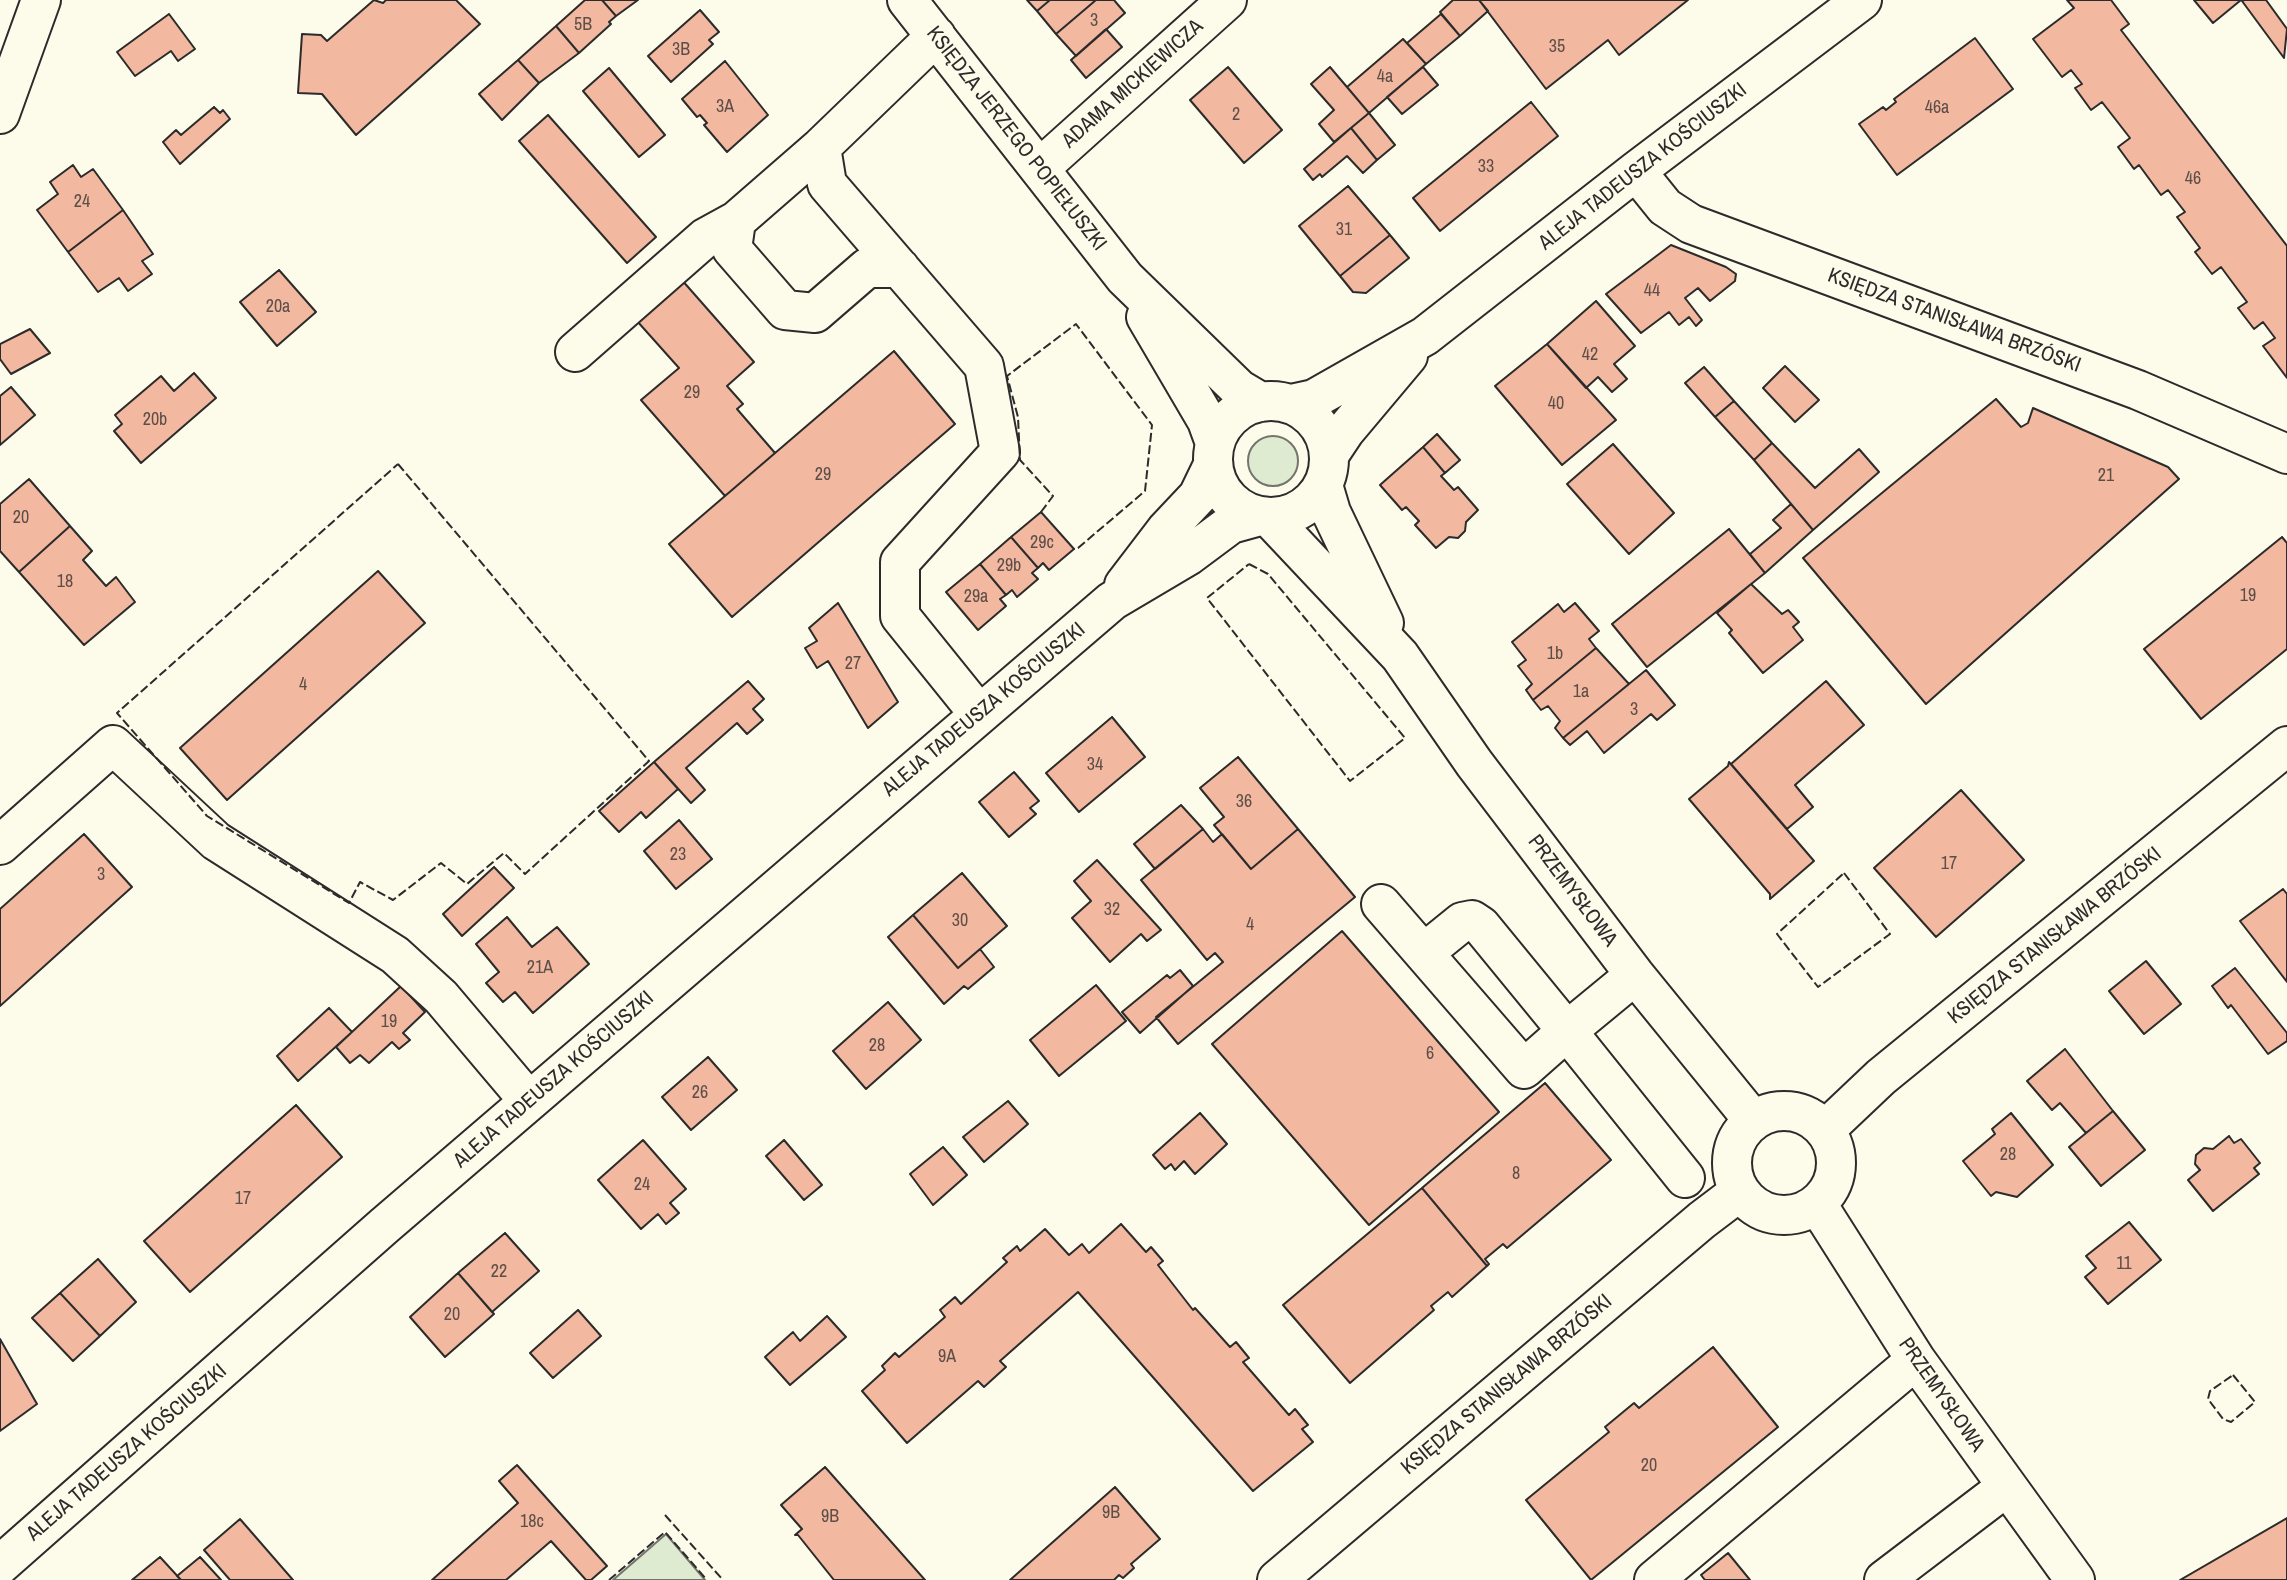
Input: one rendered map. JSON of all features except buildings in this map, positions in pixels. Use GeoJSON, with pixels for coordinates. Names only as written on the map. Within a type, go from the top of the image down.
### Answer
{"type":"FeatureCollection","features":[{"type":"Feature","properties":{"kind":"street"},"geometry":{"type":"LineString","coordinates":[[0,114],[41,0]]}},
{"type":"Feature","properties":{"kind":"street","name":"KSIĘDZA JERZEGO POPIEŁUSZKI"},"geometry":{"type":"LineString","coordinates":[[906,0],[1125,278],[1240,389],[1276,403]]}},
{"type":"Feature","properties":{"kind":"street","name":"ADAMA MICKIEWICZA"},"geometry":{"type":"LineString","coordinates":[[1040,168],[1227,0]]}},
{"type":"Feature","properties":{"kind":"street","name":"ALEJA TADEUSZA KOŚCIUSZKI"},"geometry":{"type":"LineString","coordinates":[[1276,403],[1314,399],[1425,336],[1636,171],[1862,0]]}},
{"type":"Feature","properties":{"kind":"street"},"geometry":{"type":"LineString","coordinates":[[575,352],[705,238],[736,221],[813,168],[936,36]]}},
{"type":"Feature","properties":{"kind":"street"},"geometry":{"type":"LineString","coordinates":[[813,168],[880,258],[984,366],[1000,452],[900,562],[900,616],[979,714]]}},
{"type":"Feature","properties":{"kind":"street","name":"KSIĘDZA STANISŁAWA BRZÓSKI"},"geometry":{"type":"LineString","coordinates":[[1636,171],[1665,207],[1691,224],[2138,390],[2287,454]]}},
{"type":"Feature","properties":{"kind":"street"},"geometry":{"type":"LineString","coordinates":[[736,221],[732,249],[785,310],[815,313],[880,258]]}},
{"type":"Feature","properties":{"kind":"street","name":"KSIĘDZA JERZEGO POPIEŁUSZKI"},"geometry":{"type":"LineString","coordinates":[[1125,278],[1207,421],[1214,454]]}},
{"type":"Feature","properties":{"kind":"street","name":"ALEJA TADEUSZA KOŚCIUSZKI"},"geometry":{"type":"LineString","coordinates":[[1326,470],[1345,431],[1425,336]]}},
{"type":"Feature","properties":{"kind":"street"},"geometry":{"type":"LineString","coordinates":[[1326,470],[1307,505],[1283,516],[1265,517],[1248,513],[1228,499],[1216,478],[1214,454],[1232,415],[1276,403],[1305,412],[1317,424],[1326,438],[1326,470],[1331,512],[1400,656]]}},
{"type":"Feature","properties":{"kind":"street","name":"ALEJA TADEUSZA KOŚCIUSZKI"},"geometry":{"type":"LineString","coordinates":[[1112,601],[1166,530],[1198,496],[1214,454]]}},
{"type":"Feature","properties":{"kind":"street"},"geometry":{"type":"LineString","coordinates":[[1265,517],[1400,656]]}},
{"type":"Feature","properties":{"kind":"street","name":"ALEJA TADEUSZA KOŚCIUSZKI"},"geometry":{"type":"LineString","coordinates":[[0,1564],[529,1101],[1112,601],[1188,556],[1231,524],[1265,517]]}},
{"type":"Feature","properties":{"kind":"street","name":"PRZEMYSŁOWA"},"geometry":{"type":"LineString","coordinates":[[1400,656],[1474,764],[1635,975],[1753,1120]]}},
{"type":"Feature","properties":{"kind":"street"},"geometry":{"type":"LineString","coordinates":[[0,845],[113,745],[216,841],[395,956],[440,997],[529,1101]]}},
{"type":"Feature","properties":{"kind":"street","name":"KSIĘDZA STANISŁAWA BRZÓSKI"},"geometry":{"type":"LineString","coordinates":[[1825,1130],[1881,1077],[2287,746]]}},
{"type":"Feature","properties":{"kind":"street"},"geometry":{"type":"LineString","coordinates":[[1381,904],[1524,1069],[1635,975]]}},
{"type":"Feature","properties":{"kind":"street"},"geometry":{"type":"LineString","coordinates":[[1425,953],[1462,922],[1472,920],[1481,926],[1685,1178]]}},
{"type":"Feature","properties":{"kind":"street"},"geometry":{"type":"LineString","coordinates":[[1799,1112],[1825,1130],[1833,1144],[1836,1168],[1828,1191],[1817,1204],[1795,1214],[1769,1214],[1758,1209],[1740,1192],[1733,1177],[1734,1145],[1753,1120],[1767,1113],[1799,1112]]}},
{"type":"Feature","properties":{"kind":"street","name":"KSIĘDZA STANISŁAWA BRZÓSKI"},"geometry":{"type":"LineString","coordinates":[[1277,1580],[1702,1220],[1740,1192]]}},
{"type":"Feature","properties":{"kind":"street","name":"PRZEMYSŁOWA"},"geometry":{"type":"LineString","coordinates":[[1817,1204],[1916,1360],[2075,1580]]}},
{"type":"Feature","properties":{"kind":"street"},"geometry":{"type":"LineString","coordinates":[[1659,1578],[1916,1360]]}},
{"type":"Feature","properties":{"kind":"street"},"geometry":{"type":"LineString","coordinates":[[1884,1580],[2006,1488]]}},
{"type":"Feature","properties":{"kind":"green space"},"geometry":{"type":"Polygon","coordinates":[[[1273,436],[1291,443],[1298,461],[1291,479],[1273,486],[1255,479],[1248,461],[1255,443],[1273,436]]]}},
{"type":"Feature","properties":{"kind":"green space"},"geometry":{"type":"Polygon","coordinates":[[[666,1534],[705,1580],[613,1580],[666,1534]]]}},
{"type":"Feature","properties":{"kind":"fence"},"geometry":{"type":"LineString","coordinates":[[1041,512],[1053,496],[1020,460],[1018,417],[1007,376],[1076,324],[1152,425],[1145,491],[1074,549]]}},
{"type":"Feature","properties":{"kind":"fence"},"geometry":{"type":"LineString","coordinates":[[398,464],[649,761],[525,874],[504,853],[467,884],[441,863],[393,900],[360,882],[349,903],[207,816],[117,713],[398,464]]}},
{"type":"Feature","properties":{"kind":"fence"},"geometry":{"type":"LineString","coordinates":[[1249,564],[1268,574],[1405,738],[1350,781],[1207,598],[1249,564]]}},
{"type":"Feature","properties":{"kind":"fence"},"geometry":{"type":"LineString","coordinates":[[1844,873],[1890,934],[1818,987],[1777,934],[1844,873]]}},
{"type":"Feature","properties":{"kind":"fence"},"geometry":{"type":"LineString","coordinates":[[2233,1375],[2255,1402],[2231,1422],[2223,1419],[2208,1399],[2210,1391],[2233,1375]]}},
{"type":"Feature","properties":{"kind":"fence"},"geometry":{"type":"LineString","coordinates":[[665,1515],[723,1580]]}},
{"type":"Feature","properties":{"kind":"fence"},"geometry":{"type":"LineString","coordinates":[[609,1580],[665,1532],[707,1580]]}}]}
